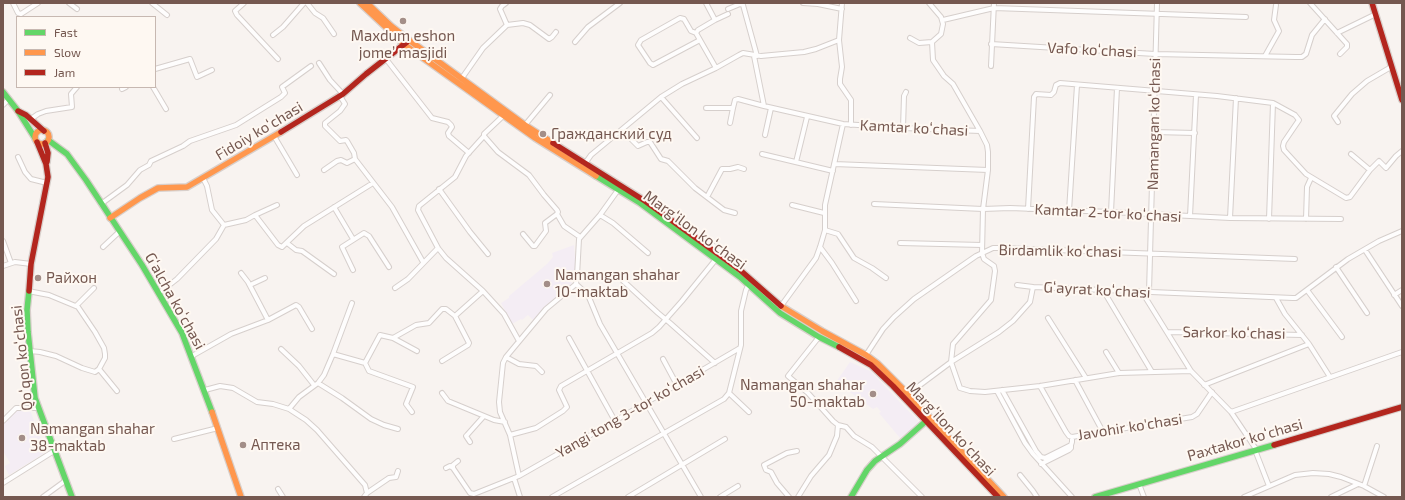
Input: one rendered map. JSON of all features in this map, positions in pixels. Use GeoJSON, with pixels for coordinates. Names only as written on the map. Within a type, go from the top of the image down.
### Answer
{"type":"FeatureCollection","features":[{"type":"Feature","properties":{"kind":"main road","name":"Margʻilon koʻchasi"},"geometry":{"type":"LineString","coordinates":[[360,3],[407,43],[503,116],[583,166],[634,192],[702,243],[717,258],[751,279],[781,306],[866,355],[878,364],[1004,497]]}},
{"type":"Feature","properties":{"kind":"main road","name":"Margʻilon koʻchasi"},"geometry":{"type":"LineString","coordinates":[[367,3],[407,43],[462,78],[583,166],[640,203],[717,258],[749,284],[780,313],[820,337],[858,357],[875,369],[998,497]]}},
{"type":"Feature","properties":{"kind":"main road"},"geometry":{"type":"LineString","coordinates":[[1372,3],[1401,97]]}},
{"type":"Feature","properties":{"kind":"main road","name":"Fidoiy koʻchasi"},"geometry":{"type":"LineString","coordinates":[[110,218],[153,190],[184,188],[203,178],[341,95],[407,43]]}},
{"type":"Feature","properties":{"kind":"main road","name":"Qoʻqon koʻchasi"},"geometry":{"type":"LineString","coordinates":[[3,92],[18,111],[36,140],[46,164],[48,177],[31,264],[28,291],[27,310],[30,351],[35,398],[72,497]]}},
{"type":"Feature","properties":{"kind":"main road","name":"Qoʻqon koʻchasi"},"geometry":{"type":"LineString","coordinates":[[18,111],[26,115],[44,131]]}},
{"type":"Feature","properties":{"kind":"main road"},"geometry":{"type":"LineString","coordinates":[[44,131],[48,136],[46,142],[41,144],[36,140],[38,132],[44,131]]}},
{"type":"Feature","properties":{"kind":"main road","name":"Gʻalcha koʻchasi"},"geometry":{"type":"LineString","coordinates":[[46,142],[59,147],[72,161],[142,265],[182,333],[205,390],[241,497]]}},
{"type":"Feature","properties":{"kind":"main road","name":"Qoʻqon koʻchasi"},"geometry":{"type":"LineString","coordinates":[[46,142],[48,153],[46,164]]}},
{"type":"Feature","properties":{"kind":"main road"},"geometry":{"type":"LineString","coordinates":[[48,153],[51,148],[59,147]]}},
{"type":"Feature","properties":{"kind":"main road","name":"Paxtakor koʻchasi"},"geometry":{"type":"LineString","coordinates":[[1095,497],[1402,407]]}},
{"type":"Feature","properties":{"kind":"main road"},"geometry":{"type":"LineString","coordinates":[[851,497],[867,470],[881,456],[900,444],[926,421]]}},
{"type":"Feature","properties":{"kind":"street"},"geometry":{"type":"LineString","coordinates":[[13,3],[19,14],[38,3]]}},
{"type":"Feature","properties":{"kind":"street"},"geometry":{"type":"LineString","coordinates":[[69,3],[77,8]]}},
{"type":"Feature","properties":{"kind":"street"},"geometry":{"type":"LineString","coordinates":[[152,3],[167,15]]}},
{"type":"Feature","properties":{"kind":"street"},"geometry":{"type":"LineString","coordinates":[[244,3],[235,12],[278,59]]}},
{"type":"Feature","properties":{"kind":"street"},"geometry":{"type":"LineString","coordinates":[[273,35],[305,3],[322,18],[334,34]]}},
{"type":"Feature","properties":{"kind":"street"},"geometry":{"type":"LineString","coordinates":[[506,3],[500,9],[507,25]]}},
{"type":"Feature","properties":{"kind":"street"},"geometry":{"type":"LineString","coordinates":[[576,42],[588,27],[620,3]]}},
{"type":"Feature","properties":{"kind":"street"},"geometry":{"type":"LineString","coordinates":[[706,3],[716,20]]}},
{"type":"Feature","properties":{"kind":"street"},"geometry":{"type":"LineString","coordinates":[[803,3],[818,4],[842,9]]}},
{"type":"Feature","properties":{"kind":"street"},"geometry":{"type":"LineString","coordinates":[[842,3],[839,40],[842,67],[840,84],[851,100],[851,125]]}},
{"type":"Feature","properties":{"kind":"street"},"geometry":{"type":"LineString","coordinates":[[910,38],[919,43],[932,42],[939,37],[942,32],[943,20],[929,3]]}},
{"type":"Feature","properties":{"kind":"street","name":"Namangan koʻchasi"},"geometry":{"type":"LineString","coordinates":[[1148,292],[1152,215],[1157,3]]}},
{"type":"Feature","properties":{"kind":"street"},"geometry":{"type":"LineString","coordinates":[[1310,3],[1337,32],[1347,46],[1340,54]]}},
{"type":"Feature","properties":{"kind":"street"},"geometry":{"type":"LineString","coordinates":[[696,34],[698,30],[728,11],[740,4],[743,5],[756,56],[764,106]]}},
{"type":"Feature","properties":{"kind":"street"},"geometry":{"type":"LineString","coordinates":[[943,20],[994,5],[1246,17]]}},
{"type":"Feature","properties":{"kind":"street"},"geometry":{"type":"LineString","coordinates":[[991,66],[994,5]]}},
{"type":"Feature","properties":{"kind":"street"},"geometry":{"type":"LineString","coordinates":[[1265,56],[1278,31],[1274,20],[1276,5]]}},
{"type":"Feature","properties":{"kind":"street"},"geometry":{"type":"LineString","coordinates":[[1337,32],[1376,14]]}},
{"type":"Feature","properties":{"kind":"street"},"geometry":{"type":"LineString","coordinates":[[700,40],[653,65],[638,45],[641,40],[680,18],[684,19],[691,31],[696,34],[700,40],[716,68]]}},
{"type":"Feature","properties":{"kind":"street","name":"Vafo koʻchasi"},"geometry":{"type":"LineString","coordinates":[[991,44],[1155,54],[1296,57],[1304,55],[1312,35],[1325,19]]}},
{"type":"Feature","properties":{"kind":"street"},"geometry":{"type":"LineString","coordinates":[[462,78],[483,48],[507,25],[523,23],[530,25],[549,39],[556,32]]}},
{"type":"Feature","properties":{"kind":"street"},"geometry":{"type":"LineString","coordinates":[[583,166],[591,155],[661,97],[682,84],[716,68],[738,55],[744,53],[756,56],[810,50],[839,40]]}},
{"type":"Feature","properties":{"kind":"street"},"geometry":{"type":"LineString","coordinates":[[932,42],[933,60],[944,76],[954,84],[980,131]]}},
{"type":"Feature","properties":{"kind":"street"},"geometry":{"type":"LineString","coordinates":[[156,69],[190,59],[197,78],[212,70]]}},
{"type":"Feature","properties":{"kind":"street"},"geometry":{"type":"LineString","coordinates":[[386,59],[432,118],[448,122],[451,125],[452,127],[448,133],[449,136],[469,153]]}},
{"type":"Feature","properties":{"kind":"street"},"geometry":{"type":"LineString","coordinates":[[320,63],[341,95],[345,104],[340,111],[325,124],[340,141],[347,141],[354,153],[355,159],[399,219],[423,262]]}},
{"type":"Feature","properties":{"kind":"street"},"geometry":{"type":"LineString","coordinates":[[101,204],[126,185],[151,161],[183,146],[190,141],[236,125],[281,97],[285,93],[282,87],[311,66]]}},
{"type":"Feature","properties":{"kind":"street"},"geometry":{"type":"LineString","coordinates":[[1338,122],[1334,116],[1352,94],[1367,81],[1391,67]]}},
{"type":"Feature","properties":{"kind":"street"},"geometry":{"type":"LineString","coordinates":[[1028,209],[1034,97],[1036,94],[1050,95],[1054,92],[1056,85],[1060,83],[1196,96],[1236,98],[1273,103],[1298,118],[1299,122],[1284,142],[1283,148],[1306,174],[1344,198],[1348,198],[1379,161],[1386,168],[1402,151]]}},
{"type":"Feature","properties":{"kind":"street"},"geometry":{"type":"LineString","coordinates":[[1069,211],[1077,85]]}},
{"type":"Feature","properties":{"kind":"street"},"geometry":{"type":"LineString","coordinates":[[30,119],[46,111],[72,108],[71,94],[76,88]]}},
{"type":"Feature","properties":{"kind":"street"},"geometry":{"type":"LineString","coordinates":[[154,88],[166,109]]}},
{"type":"Feature","properties":{"kind":"street"},"geometry":{"type":"LineString","coordinates":[[1111,212],[1117,88]]}},
{"type":"Feature","properties":{"kind":"street"},"geometry":{"type":"LineString","coordinates":[[903,128],[904,96],[906,92]]}},
{"type":"Feature","properties":{"kind":"street"},"geometry":{"type":"LineString","coordinates":[[525,125],[550,95]]}},
{"type":"Feature","properties":{"kind":"street"},"geometry":{"type":"LineString","coordinates":[[1190,216],[1196,96]]}},
{"type":"Feature","properties":{"kind":"street"},"geometry":{"type":"LineString","coordinates":[[661,97],[697,138]]}},
{"type":"Feature","properties":{"kind":"street"},"geometry":{"type":"LineString","coordinates":[[1230,218],[1236,98]]}},
{"type":"Feature","properties":{"kind":"street"},"geometry":{"type":"LineString","coordinates":[[3,105],[9,99]]}},
{"type":"Feature","properties":{"kind":"street","name":"Kamtar koʻchasi"},"geometry":{"type":"LineString","coordinates":[[733,108],[735,100],[738,99],[843,124],[980,131],[987,145],[988,152],[982,253]]}},
{"type":"Feature","properties":{"kind":"street"},"geometry":{"type":"LineString","coordinates":[[1269,219],[1273,103]]}},
{"type":"Feature","properties":{"kind":"street"},"geometry":{"type":"LineString","coordinates":[[706,108],[733,108],[730,123]]}},
{"type":"Feature","properties":{"kind":"street"},"geometry":{"type":"LineString","coordinates":[[765,136],[771,108]]}},
{"type":"Feature","properties":{"kind":"street"},"geometry":{"type":"LineString","coordinates":[[503,116],[484,134],[484,136],[469,153],[455,177],[419,206],[418,210],[438,248],[446,258],[483,291],[504,314],[519,341]]}},
{"type":"Feature","properties":{"kind":"street"},"geometry":{"type":"LineString","coordinates":[[796,162],[807,116]]}},
{"type":"Feature","properties":{"kind":"street"},"geometry":{"type":"LineString","coordinates":[[781,306],[816,258],[820,247],[825,230],[824,212],[843,124]]}},
{"type":"Feature","properties":{"kind":"street"},"geometry":{"type":"LineString","coordinates":[[622,130],[638,146],[650,142],[661,159],[668,160],[683,176],[724,210],[735,213]]}},
{"type":"Feature","properties":{"kind":"street"},"geometry":{"type":"LineString","coordinates":[[1154,132],[1195,134]]}},
{"type":"Feature","properties":{"kind":"street"},"geometry":{"type":"LineString","coordinates":[[274,136],[297,175]]}},
{"type":"Feature","properties":{"kind":"street"},"geometry":{"type":"LineString","coordinates":[[484,136],[498,152],[529,176],[557,210],[557,214],[564,226],[580,238]]}},
{"type":"Feature","properties":{"kind":"street"},"geometry":{"type":"LineString","coordinates":[[762,154],[833,171]]}},
{"type":"Feature","properties":{"kind":"street"},"geometry":{"type":"LineString","coordinates":[[1351,154],[1370,170]]}},
{"type":"Feature","properties":{"kind":"street"},"geometry":{"type":"LineString","coordinates":[[18,157],[25,172],[32,179],[47,183]]}},
{"type":"Feature","properties":{"kind":"street"},"geometry":{"type":"LineString","coordinates":[[324,170],[337,161],[341,160],[347,163],[355,159]]}},
{"type":"Feature","properties":{"kind":"street"},"geometry":{"type":"LineString","coordinates":[[834,164],[988,170]]}},
{"type":"Feature","properties":{"kind":"street"},"geometry":{"type":"LineString","coordinates":[[708,197],[722,169],[738,167],[744,169]]}},
{"type":"Feature","properties":{"kind":"street"},"geometry":{"type":"LineString","coordinates":[[203,178],[207,186],[212,210],[224,225]]}},
{"type":"Feature","properties":{"kind":"street"},"geometry":{"type":"LineString","coordinates":[[1306,219],[1307,187],[1311,178]]}},
{"type":"Feature","properties":{"kind":"street"},"geometry":{"type":"LineString","coordinates":[[255,215],[279,247],[282,247],[304,226],[373,183]]}},
{"type":"Feature","properties":{"kind":"street"},"geometry":{"type":"LineString","coordinates":[[439,189],[488,254]]}},
{"type":"Feature","properties":{"kind":"street"},"geometry":{"type":"LineString","coordinates":[[519,476],[510,435],[500,412],[499,402],[503,363],[506,357],[546,309],[576,284],[578,246],[580,238],[600,215],[618,190]]}},
{"type":"Feature","properties":{"kind":"street"},"geometry":{"type":"LineString","coordinates":[[792,204],[824,212]]}},
{"type":"Feature","properties":{"kind":"street","name":"Kamtar 2-tor koʻchasi"},"geometry":{"type":"LineString","coordinates":[[874,204],[984,209],[1111,212],[1230,218],[1341,219]]}},
{"type":"Feature","properties":{"kind":"street"},"geometry":{"type":"LineString","coordinates":[[159,293],[177,279],[216,239],[224,225],[246,220],[277,205]]}},
{"type":"Feature","properties":{"kind":"street"},"geometry":{"type":"LineString","coordinates":[[334,207],[353,240]]}},
{"type":"Feature","properties":{"kind":"street"},"geometry":{"type":"LineString","coordinates":[[523,234],[533,246],[535,246],[546,231],[545,223],[557,214]]}},
{"type":"Feature","properties":{"kind":"street"},"geometry":{"type":"LineString","coordinates":[[600,215],[613,223],[648,253]]}},
{"type":"Feature","properties":{"kind":"street"},"geometry":{"type":"LineString","coordinates":[[825,230],[838,234],[854,258],[886,278]]}},
{"type":"Feature","properties":{"kind":"street","name":"Gʻayrat koʻchasi"},"geometry":{"type":"LineString","coordinates":[[908,394],[951,362],[999,332],[1013,321],[1030,302],[1033,287],[1293,298],[1307,290],[1336,267],[1380,241],[1402,231]]}},
{"type":"Feature","properties":{"kind":"street"},"geometry":{"type":"LineString","coordinates":[[103,247],[119,232]]}},
{"type":"Feature","properties":{"kind":"street"},"geometry":{"type":"LineString","coordinates":[[353,270],[342,248],[364,233],[367,234],[389,268]]}},
{"type":"Feature","properties":{"kind":"street"},"geometry":{"type":"LineString","coordinates":[[3,242],[11,263]]}},
{"type":"Feature","properties":{"kind":"street"},"geometry":{"type":"LineString","coordinates":[[287,243],[296,250],[302,251],[334,274]]}},
{"type":"Feature","properties":{"kind":"street"},"geometry":{"type":"LineString","coordinates":[[900,243],[982,245]]}},
{"type":"Feature","properties":{"kind":"street"},"geometry":{"type":"LineString","coordinates":[[820,247],[856,301]]}},
{"type":"Feature","properties":{"kind":"street"},"geometry":{"type":"LineString","coordinates":[[396,288],[408,279],[438,248]]}},
{"type":"Feature","properties":{"kind":"street","name":"Birdamlik koʻchasi"},"geometry":{"type":"LineString","coordinates":[[866,355],[883,329],[914,299],[982,253],[993,248],[1295,259]]}},
{"type":"Feature","properties":{"kind":"street"},"geometry":{"type":"LineString","coordinates":[[1365,250],[1402,306]]}},
{"type":"Feature","properties":{"kind":"street"},"geometry":{"type":"LineString","coordinates":[[982,253],[985,261],[995,268],[992,297],[953,344],[951,362],[960,388],[970,391],[1000,391],[1119,373],[1191,371]]}},
{"type":"Feature","properties":{"kind":"street"},"geometry":{"type":"LineString","coordinates":[[510,435],[536,428],[566,409],[566,404],[559,390],[560,388],[652,333],[666,320],[717,258]]}},
{"type":"Feature","properties":{"kind":"street"},"geometry":{"type":"LineString","coordinates":[[3,266],[18,262],[31,264]]}},
{"type":"Feature","properties":{"kind":"street"},"geometry":{"type":"LineString","coordinates":[[1336,267],[1367,313]]}},
{"type":"Feature","properties":{"kind":"street"},"geometry":{"type":"LineString","coordinates":[[240,273],[250,285],[268,320]]}},
{"type":"Feature","properties":{"kind":"street"},"geometry":{"type":"LineString","coordinates":[[618,277],[715,363]]}},
{"type":"Feature","properties":{"kind":"street"},"geometry":{"type":"LineString","coordinates":[[250,285],[265,278]]}},
{"type":"Feature","properties":{"kind":"street"},"geometry":{"type":"LineString","coordinates":[[576,284],[588,295],[600,324],[701,497]]}},
{"type":"Feature","properties":{"kind":"street"},"geometry":{"type":"LineString","coordinates":[[552,497],[724,399],[729,393],[742,341],[741,311],[749,284]]}},
{"type":"Feature","properties":{"kind":"street"},"geometry":{"type":"LineString","coordinates":[[1017,285],[1033,287]]}},
{"type":"Feature","properties":{"kind":"street"},"geometry":{"type":"LineString","coordinates":[[76,306],[94,288]]}},
{"type":"Feature","properties":{"kind":"street"},"geometry":{"type":"LineString","coordinates":[[1103,290],[1152,372]]}},
{"type":"Feature","properties":{"kind":"street"},"geometry":{"type":"LineString","coordinates":[[1307,290],[1342,337]]}},
{"type":"Feature","properties":{"kind":"street"},"geometry":{"type":"LineString","coordinates":[[1394,295],[1402,290]]}},
{"type":"Feature","properties":{"kind":"street"},"geometry":{"type":"LineString","coordinates":[[28,291],[49,295],[76,306],[81,310],[104,348],[105,358],[99,369],[94,372],[56,356],[30,351]]}},
{"type":"Feature","properties":{"kind":"street"},"geometry":{"type":"LineString","coordinates":[[455,316],[483,291]]}},
{"type":"Feature","properties":{"kind":"street"},"geometry":{"type":"LineString","coordinates":[[1142,292],[1191,371],[1231,412],[1255,450],[1270,486]]}},
{"type":"Feature","properties":{"kind":"street"},"geometry":{"type":"LineString","coordinates":[[1276,298],[1285,314],[1309,344],[1330,377]]}},
{"type":"Feature","properties":{"kind":"street"},"geometry":{"type":"LineString","coordinates":[[289,410],[299,397],[316,384],[324,375],[352,303]]}},
{"type":"Feature","properties":{"kind":"street"},"geometry":{"type":"LineString","coordinates":[[192,356],[231,334],[268,320],[297,305],[312,329]]}},
{"type":"Feature","properties":{"kind":"street"},"geometry":{"type":"LineString","coordinates":[[393,338],[416,325],[429,323],[442,309],[449,311],[455,316],[469,343],[442,361]]}},
{"type":"Feature","properties":{"kind":"street"},"geometry":{"type":"LineString","coordinates":[[1048,318],[1086,378]]}},
{"type":"Feature","properties":{"kind":"street","name":"Sarkor koʻchasi"},"geometry":{"type":"LineString","coordinates":[[1167,332],[1302,335]]}},
{"type":"Feature","properties":{"kind":"street"},"geometry":{"type":"LineString","coordinates":[[365,364],[380,336],[393,338],[417,351]]}},
{"type":"Feature","properties":{"kind":"street"},"geometry":{"type":"LineString","coordinates":[[820,337],[788,376],[808,393],[838,426],[846,427],[850,433],[872,447],[922,497]]}},
{"type":"Feature","properties":{"kind":"street"},"geometry":{"type":"LineString","coordinates":[[569,338],[615,421]]}},
{"type":"Feature","properties":{"kind":"street"},"geometry":{"type":"LineString","coordinates":[[1204,385],[1309,344]]}},
{"type":"Feature","properties":{"kind":"street"},"geometry":{"type":"LineString","coordinates":[[281,348],[316,384],[342,398],[371,419],[398,429]]}},
{"type":"Feature","properties":{"kind":"street","name":"Yangi tong 3-tor koʻchasi"},"geometry":{"type":"LineString","coordinates":[[475,496],[519,476],[646,404],[740,348]]}},
{"type":"Feature","properties":{"kind":"street"},"geometry":{"type":"LineString","coordinates":[[1106,352],[1119,373]]}},
{"type":"Feature","properties":{"kind":"street"},"geometry":{"type":"LineString","coordinates":[[1231,412],[1402,352]]}},
{"type":"Feature","properties":{"kind":"street"},"geometry":{"type":"LineString","coordinates":[[333,354],[365,364],[367,369],[371,372],[413,387],[406,404],[412,412]]}},
{"type":"Feature","properties":{"kind":"street"},"geometry":{"type":"LineString","coordinates":[[506,357],[519,364],[536,366],[542,372]]}},
{"type":"Feature","properties":{"kind":"street"},"geometry":{"type":"LineString","coordinates":[[663,359],[677,385]]}},
{"type":"Feature","properties":{"kind":"street"},"geometry":{"type":"LineString","coordinates":[[99,369],[117,391]]}},
{"type":"Feature","properties":{"kind":"street"},"geometry":{"type":"LineString","coordinates":[[1075,380],[1103,432]]}},
{"type":"Feature","properties":{"kind":"street"},"geometry":{"type":"LineString","coordinates":[[205,390],[220,386],[229,387],[237,390],[256,402],[273,404],[289,410],[306,420],[317,430],[331,448],[358,476],[365,485],[367,493]]}},
{"type":"Feature","properties":{"kind":"street","name":"Javohir ko'chasi"},"geometry":{"type":"LineString","coordinates":[[1040,386],[1066,432],[1072,437],[1192,417],[1197,414],[1212,392]]}},
{"type":"Feature","properties":{"kind":"street"},"geometry":{"type":"LineString","coordinates":[[1000,391],[1038,455],[1045,458],[1071,445]]}},
{"type":"Feature","properties":{"kind":"street"},"geometry":{"type":"LineString","coordinates":[[1000,391],[1025,443],[1041,464],[1072,497]]}},
{"type":"Feature","properties":{"kind":"street"},"geometry":{"type":"LineString","coordinates":[[729,393],[749,412]]}},
{"type":"Feature","properties":{"kind":"street"},"geometry":{"type":"LineString","coordinates":[[442,394],[448,401],[494,420],[504,422]]}},
{"type":"Feature","properties":{"kind":"street"},"geometry":{"type":"LineString","coordinates":[[3,421],[16,408],[38,408]]}},
{"type":"Feature","properties":{"kind":"street"},"geometry":{"type":"LineString","coordinates":[[470,442],[466,436],[484,416]]}},
{"type":"Feature","properties":{"kind":"street"},"geometry":{"type":"LineString","coordinates":[[798,497],[810,476],[829,455],[837,436],[838,426]]}},
{"type":"Feature","properties":{"kind":"street"},"geometry":{"type":"LineString","coordinates":[[174,439],[218,428]]}},
{"type":"Feature","properties":{"kind":"street"},"geometry":{"type":"LineString","coordinates":[[1041,464],[1069,450],[1072,437]]}},
{"type":"Feature","properties":{"kind":"street"},"geometry":{"type":"LineString","coordinates":[[628,497],[725,440]]}},
{"type":"Feature","properties":{"kind":"street"},"geometry":{"type":"LineString","coordinates":[[1364,486],[1378,446]]}},
{"type":"Feature","properties":{"kind":"street"},"geometry":{"type":"LineString","coordinates":[[3,482],[54,451]]}},
{"type":"Feature","properties":{"kind":"street"},"geometry":{"type":"LineString","coordinates":[[789,497],[777,483],[771,472],[766,470],[764,465],[787,453],[797,451]]}},
{"type":"Feature","properties":{"kind":"street"},"geometry":{"type":"LineString","coordinates":[[453,468],[453,465],[458,461]]}},
{"type":"Feature","properties":{"kind":"street"},"geometry":{"type":"LineString","coordinates":[[446,468],[450,466],[453,468],[470,493],[475,496]]}},
{"type":"Feature","properties":{"kind":"street"},"geometry":{"type":"LineString","coordinates":[[364,497],[367,493],[389,478],[396,477],[398,471]]}},
{"type":"Feature","properties":{"kind":"street"},"geometry":{"type":"LineString","coordinates":[[1244,497],[1295,475],[1313,473],[1329,474],[1340,477],[1364,486],[1384,497]]}},
{"type":"Feature","properties":{"kind":"street"},"geometry":{"type":"LineString","coordinates":[[1020,475],[1037,497]]}},
{"type":"Feature","properties":{"kind":"street"},"geometry":{"type":"LineString","coordinates":[[514,478],[520,497]]}},
{"type":"Feature","properties":{"kind":"street"},"geometry":{"type":"LineString","coordinates":[[43,497],[66,480]]}},
{"type":"Feature","properties":{"kind":"street"},"geometry":{"type":"LineString","coordinates":[[1139,484],[1144,497]]}},
{"type":"Feature","properties":{"kind":"street"},"geometry":{"type":"LineString","coordinates":[[1331,497],[1358,484]]}},
{"type":"Feature","properties":{"kind":"street"},"geometry":{"type":"LineString","coordinates":[[720,497],[738,486]]}},
{"type":"Feature","properties":{"kind":"street"},"geometry":{"type":"LineString","coordinates":[[278,489],[283,497]]}},
{"type":"Feature","properties":{"kind":"street"},"geometry":{"type":"LineString","coordinates":[[561,492],[564,497]]}},
{"type":"Feature","properties":{"kind":"shaded area","name":"Namangan shahar 10-maktab"},"geometry":{"type":"Polygon","coordinates":[[[574,245],[576,273],[574,274],[575,277],[572,279],[573,281],[571,283],[573,286],[534,321],[528,315],[522,320],[521,319],[512,324],[501,303],[509,298],[509,296],[547,264],[553,257],[552,253],[574,245]]]}},
{"type":"Feature","properties":{"kind":"shaded area","name":"Namangan shahar 50-maktab"},"geometry":{"type":"Polygon","coordinates":[[[850,362],[870,371],[920,423],[900,438],[879,413],[881,412],[877,407],[873,409],[836,382],[850,362]]]}},
{"type":"Feature","properties":{"kind":"shaded area","name":"Namangan shahar 38-maktab"},"geometry":{"type":"Polygon","coordinates":[[[18,409],[30,410],[46,452],[9,475],[5,466],[10,463],[3,451],[3,425],[18,409]]]}},
{"type":"Feature","properties":{"kind":"traffic: fast"},"geometry":{"type":"LineString","coordinates":[[3,92],[18,111],[35,138]]}},
{"type":"Feature","properties":{"kind":"traffic: fast"},"geometry":{"type":"LineString","coordinates":[[48,140],[67,154],[142,265],[182,333],[212,412]]}},
{"type":"Feature","properties":{"kind":"traffic: fast"},"geometry":{"type":"LineString","coordinates":[[596,176],[640,203],[740,277],[780,313],[819,337],[839,347]]}},
{"type":"Feature","properties":{"kind":"traffic: fast"},"geometry":{"type":"LineString","coordinates":[[29,291],[27,310],[28,332],[35,398],[72,497]]}},
{"type":"Feature","properties":{"kind":"traffic: fast"},"geometry":{"type":"LineString","coordinates":[[851,497],[867,470],[875,461],[900,444],[926,421]]}},
{"type":"Feature","properties":{"kind":"traffic: fast"},"geometry":{"type":"LineString","coordinates":[[1095,497],[1274,445]]}},
{"type":"Feature","properties":{"kind":"traffic: slow"},"geometry":{"type":"LineString","coordinates":[[360,3],[405,45],[535,138],[596,176]]}},
{"type":"Feature","properties":{"kind":"traffic: slow"},"geometry":{"type":"LineString","coordinates":[[367,3],[391,26],[409,40],[525,125],[553,143]]}},
{"type":"Feature","properties":{"kind":"traffic: slow"},"geometry":{"type":"LineString","coordinates":[[42,130],[47,132],[49,137],[47,142],[42,144],[37,142],[35,137],[37,132],[42,130]]}},
{"type":"Feature","properties":{"kind":"traffic: slow"},"geometry":{"type":"LineString","coordinates":[[110,218],[158,188],[187,187],[281,132]]}},
{"type":"Feature","properties":{"kind":"traffic: slow"},"geometry":{"type":"LineString","coordinates":[[781,306],[866,355],[878,364],[1004,497]]}},
{"type":"Feature","properties":{"kind":"traffic: slow"},"geometry":{"type":"LineString","coordinates":[[212,412],[241,497]]}},
{"type":"Feature","properties":{"kind":"traffic: jam"},"geometry":{"type":"LineString","coordinates":[[1372,3],[1402,100]]}},
{"type":"Feature","properties":{"kind":"traffic: jam"},"geometry":{"type":"LineString","coordinates":[[281,132],[343,94],[407,42]]}},
{"type":"Feature","properties":{"kind":"traffic: jam"},"geometry":{"type":"LineString","coordinates":[[18,111],[26,115],[44,131]]}},
{"type":"Feature","properties":{"kind":"traffic: jam"},"geometry":{"type":"LineString","coordinates":[[29,291],[31,264],[48,177],[46,164],[37,142]]}},
{"type":"Feature","properties":{"kind":"traffic: jam"},"geometry":{"type":"LineString","coordinates":[[45,143],[48,153],[47,162]]}},
{"type":"Feature","properties":{"kind":"traffic: jam"},"geometry":{"type":"LineString","coordinates":[[553,143],[645,201],[740,270],[781,306]]}},
{"type":"Feature","properties":{"kind":"traffic: jam"},"geometry":{"type":"LineString","coordinates":[[839,347],[871,365],[893,386],[998,497]]}},
{"type":"Feature","properties":{"kind":"traffic: jam"},"geometry":{"type":"LineString","coordinates":[[1274,445],[1402,407]]}},
{"type":"Feature","properties":{"kind":"place","name":"Maxdum eshon jome’ masjidi"},"geometry":{"type":"Point","coordinates":[403,21]}},
{"type":"Feature","properties":{"kind":"place","name":"Гражданский суд"},"geometry":{"type":"Point","coordinates":[543,134]}},
{"type":"Feature","properties":{"kind":"place","name":"Райхон"},"geometry":{"type":"Point","coordinates":[38,278]}},
{"type":"Feature","properties":{"kind":"place","name":"Namangan shahar 10-maktab"},"geometry":{"type":"Point","coordinates":[547,284]}},
{"type":"Feature","properties":{"kind":"place","name":"Namangan shahar 50-maktab"},"geometry":{"type":"Point","coordinates":[873,394]}},
{"type":"Feature","properties":{"kind":"place","name":"Namangan shahar 38-maktab"},"geometry":{"type":"Point","coordinates":[22,438]}},
{"type":"Feature","properties":{"kind":"place","name":"Аптека"},"geometry":{"type":"Point","coordinates":[243,445]}}]}
